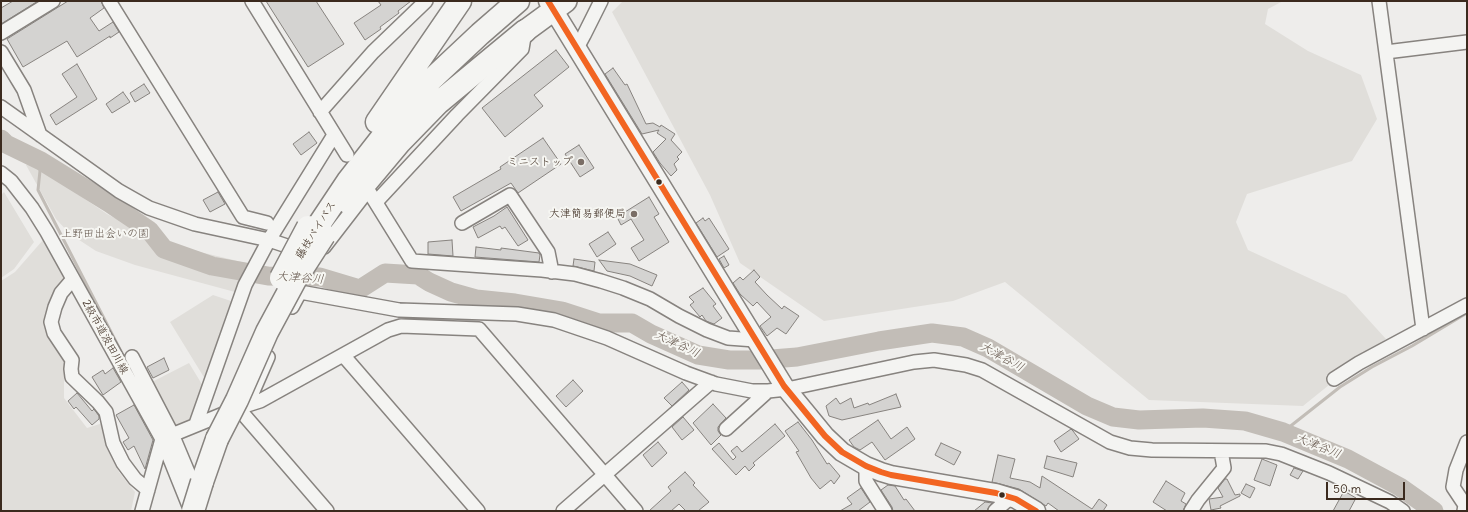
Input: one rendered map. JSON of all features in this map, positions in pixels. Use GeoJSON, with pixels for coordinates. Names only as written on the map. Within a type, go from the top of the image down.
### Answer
{"type":"FeatureCollection","features":[{"type":"Feature","properties":{"kind":"highway"},"geometry":{"type":"LineString","coordinates":[[217,439],[237,400],[270,326],[295,280],[315,231],[362,142],[460,1]]}},
{"type":"Feature","properties":{"kind":"highway","name":"藤枝バイパス"},"geometry":{"type":"LineString","coordinates":[[315,231],[348,181],[401,113],[431,80],[518,1]]}},
{"type":"Feature","properties":{"kind":"highway"},"geometry":{"type":"LineString","coordinates":[[192,511],[231,398],[273,294],[315,231],[361,187],[400,142],[438,103],[556,4]]}},
{"type":"Feature","properties":{"kind":"main road"},"geometry":{"type":"LineString","coordinates":[[556,4],[577,48],[756,342],[780,389],[842,452],[866,466],[891,475],[996,493],[1016,499],[1036,511]]}},
{"type":"Feature","properties":{"kind":"street"},"geometry":{"type":"LineString","coordinates":[[1,33],[53,1]]}},
{"type":"Feature","properties":{"kind":"street"},"geometry":{"type":"LineString","coordinates":[[109,1],[243,217],[267,223]]}},
{"type":"Feature","properties":{"kind":"street"},"geometry":{"type":"LineString","coordinates":[[252,1],[347,155]]}},
{"type":"Feature","properties":{"kind":"street"},"geometry":{"type":"LineString","coordinates":[[320,112],[374,52],[426,1]]}},
{"type":"Feature","properties":{"kind":"street"},"geometry":{"type":"LineString","coordinates":[[577,48],[601,1]]}},
{"type":"Feature","properties":{"kind":"street"},"geometry":{"type":"LineString","coordinates":[[1380,1],[1423,329]]}},
{"type":"Feature","properties":{"kind":"street"},"geometry":{"type":"LineString","coordinates":[[376,202],[457,115],[522,49],[525,31]]}},
{"type":"Feature","properties":{"kind":"street"},"geometry":{"type":"LineString","coordinates":[[1386,52],[1467,42]]}},
{"type":"Feature","properties":{"kind":"street"},"geometry":{"type":"LineString","coordinates":[[1,52],[24,90],[40,135]]}},
{"type":"Feature","properties":{"kind":"street"},"geometry":{"type":"LineString","coordinates":[[1,107],[119,191],[149,208],[195,224],[290,247],[325,248],[368,190],[412,261],[506,267],[575,274],[601,281],[650,299],[706,330],[728,338],[756,342]]}},
{"type":"Feature","properties":{"kind":"street"},"geometry":{"type":"LineString","coordinates":[[196,424],[245,285],[268,242],[334,135]]}},
{"type":"Feature","properties":{"kind":"street","name":"2級市道波田川線"},"geometry":{"type":"LineString","coordinates":[[1,173],[11,182],[32,208],[167,436],[192,511]]}},
{"type":"Feature","properties":{"kind":"street"},"geometry":{"type":"LineString","coordinates":[[462,223],[510,195],[548,252],[552,272]]}},
{"type":"Feature","properties":{"kind":"street"},"geometry":{"type":"LineString","coordinates":[[73,279],[61,293],[55,307],[51,322],[54,333],[72,360],[72,378],[98,402],[106,412],[113,443],[123,463],[135,479],[148,490]]}},
{"type":"Feature","properties":{"kind":"street"},"geometry":{"type":"LineString","coordinates":[[243,406],[280,328],[300,292],[399,310],[517,314],[554,320],[607,338],[686,373],[711,382],[752,391],[780,389],[914,362],[934,360],[966,365],[982,370],[1110,442],[1130,448],[1152,450],[1266,451],[1281,454],[1329,473],[1390,502],[1403,511]]}},
{"type":"Feature","properties":{"kind":"street"},"geometry":{"type":"LineString","coordinates":[[1334,378],[1467,305]]}},
{"type":"Feature","properties":{"kind":"street"},"geometry":{"type":"LineString","coordinates":[[142,511],[167,436],[243,406],[260,401],[388,330],[401,326],[479,329],[636,511]]}},
{"type":"Feature","properties":{"kind":"street"},"geometry":{"type":"LineString","coordinates":[[343,355],[478,511]]}},
{"type":"Feature","properties":{"kind":"street"},"geometry":{"type":"LineString","coordinates":[[132,357],[167,436],[204,511]]}},
{"type":"Feature","properties":{"kind":"street"},"geometry":{"type":"LineString","coordinates":[[563,511],[711,382]]}},
{"type":"Feature","properties":{"kind":"street"},"geometry":{"type":"LineString","coordinates":[[726,429],[780,389]]}},
{"type":"Feature","properties":{"kind":"street"},"geometry":{"type":"LineString","coordinates":[[243,406],[327,511]]}},
{"type":"Feature","properties":{"kind":"street"},"geometry":{"type":"LineString","coordinates":[[1465,509],[1463,501],[1453,487],[1456,470],[1467,442]]}},
{"type":"Feature","properties":{"kind":"street"},"geometry":{"type":"LineString","coordinates":[[1191,511],[1224,468],[1222,451]]}},
{"type":"Feature","properties":{"kind":"street"},"geometry":{"type":"LineString","coordinates":[[866,466],[866,481],[885,511]]}},
{"type":"Feature","properties":{"kind":"street"},"geometry":{"type":"LineString","coordinates":[[995,511],[1011,497]]}},
{"type":"Feature","properties":{"kind":"shaded area"},"geometry":{"type":"Polygon","coordinates":[[[623,1],[1283,1],[1268,9],[1265,24],[1308,51],[1361,75],[1377,119],[1352,161],[1247,194],[1236,222],[1248,250],[1346,295],[1386,339],[1303,406],[1149,400],[1005,282],[953,301],[824,321],[740,263],[710,195],[612,12],[623,1]]]}},
{"type":"Feature","properties":{"kind":"shaded area","name":"上野田出会いの園"},"geometry":{"type":"Polygon","coordinates":[[[31,160],[48,174],[107,214],[158,240],[246,263],[235,292],[135,265],[96,251],[70,234],[56,219],[26,165],[31,160]]]}},
{"type":"Feature","properties":{"kind":"shaded area"},"geometry":{"type":"Polygon","coordinates":[[[4,192],[34,242],[14,269],[1,278],[1,195],[4,192]]]}},
{"type":"Feature","properties":{"kind":"shaded area"},"geometry":{"type":"Polygon","coordinates":[[[43,240],[54,253],[71,279],[48,317],[64,357],[64,398],[87,428],[103,423],[107,447],[119,472],[135,492],[131,511],[1,511],[1,281],[15,272],[43,240]]]}},
{"type":"Feature","properties":{"kind":"shaded area"},"geometry":{"type":"Polygon","coordinates":[[[213,295],[231,301],[205,379],[170,322],[213,295]]]}},
{"type":"Feature","properties":{"kind":"shaded area"},"geometry":{"type":"Polygon","coordinates":[[[189,363],[203,386],[195,417],[172,430],[152,382],[189,363]]]}},
{"type":"Feature","properties":{"kind":"building"},"geometry":{"type":"Polygon","coordinates":[[[13,1],[38,1],[1,24],[1,8],[13,1]]]}},
{"type":"Feature","properties":{"kind":"building"},"geometry":{"type":"Polygon","coordinates":[[[68,1],[101,1],[104,8],[90,18],[99,31],[113,22],[119,32],[77,57],[67,41],[23,67],[7,39],[68,1]]]}},
{"type":"Feature","properties":{"kind":"building"},"geometry":{"type":"Polygon","coordinates":[[[266,1],[316,1],[344,44],[308,67],[266,1]]]}},
{"type":"Feature","properties":{"kind":"building"},"geometry":{"type":"Polygon","coordinates":[[[378,1],[411,1],[398,11],[399,13],[380,27],[381,29],[365,40],[354,23],[381,5],[378,1]]]}},
{"type":"Feature","properties":{"kind":"building"},"geometry":{"type":"Polygon","coordinates":[[[556,50],[569,67],[534,95],[543,106],[505,137],[482,108],[556,50]]]}},
{"type":"Feature","properties":{"kind":"building"},"geometry":{"type":"Polygon","coordinates":[[[77,64],[97,99],[56,125],[50,115],[77,97],[62,74],[77,64]]]}},
{"type":"Feature","properties":{"kind":"building"},"geometry":{"type":"Polygon","coordinates":[[[613,68],[625,85],[627,84],[646,124],[653,123],[660,127],[661,125],[675,134],[671,140],[682,152],[677,157],[679,159],[674,164],[677,170],[671,176],[653,152],[666,139],[657,133],[659,130],[642,134],[605,74],[613,68]]]}},
{"type":"Feature","properties":{"kind":"building"},"geometry":{"type":"Polygon","coordinates":[[[144,84],[150,93],[135,102],[130,93],[144,84]]]}},
{"type":"Feature","properties":{"kind":"building"},"geometry":{"type":"Polygon","coordinates":[[[123,92],[130,102],[112,113],[106,104],[123,92]]]}},
{"type":"Feature","properties":{"kind":"building"},"geometry":{"type":"Polygon","coordinates":[[[309,132],[317,143],[301,155],[293,144],[309,132]]]}},
{"type":"Feature","properties":{"kind":"building"},"geometry":{"type":"Polygon","coordinates":[[[543,138],[561,164],[518,193],[511,183],[461,211],[453,197],[501,169],[500,167],[543,138]]]}},
{"type":"Feature","properties":{"kind":"building"},"geometry":{"type":"Polygon","coordinates":[[[579,145],[594,168],[580,177],[565,154],[579,145]]]}},
{"type":"Feature","properties":{"kind":"building"},"geometry":{"type":"Polygon","coordinates":[[[218,192],[225,204],[210,212],[203,200],[218,192]]]}},
{"type":"Feature","properties":{"kind":"building"},"geometry":{"type":"Polygon","coordinates":[[[649,197],[659,214],[654,217],[669,242],[639,261],[631,248],[644,240],[631,219],[621,225],[617,217],[649,197]]]}},
{"type":"Feature","properties":{"kind":"building"},"geometry":{"type":"Polygon","coordinates":[[[507,207],[528,240],[518,246],[505,227],[502,229],[500,226],[478,238],[473,227],[507,207]]]}},
{"type":"Feature","properties":{"kind":"building"},"geometry":{"type":"Polygon","coordinates":[[[703,218],[705,221],[709,218],[729,249],[717,257],[696,223],[703,218]]]}},
{"type":"Feature","properties":{"kind":"building"},"geometry":{"type":"Polygon","coordinates":[[[608,232],[616,244],[597,257],[589,244],[608,232]]]}},
{"type":"Feature","properties":{"kind":"building"},"geometry":{"type":"Polygon","coordinates":[[[452,240],[453,256],[428,254],[428,242],[452,240]]]}},
{"type":"Feature","properties":{"kind":"building"},"geometry":{"type":"Polygon","coordinates":[[[476,247],[501,250],[501,248],[539,253],[539,262],[475,257],[476,247]]]}},
{"type":"Feature","properties":{"kind":"building"},"geometry":{"type":"Polygon","coordinates":[[[724,256],[729,265],[724,268],[719,259],[724,256]]]}},
{"type":"Feature","properties":{"kind":"building"},"geometry":{"type":"Polygon","coordinates":[[[574,259],[595,262],[594,271],[573,266],[574,259]]]}},
{"type":"Feature","properties":{"kind":"building"},"geometry":{"type":"Polygon","coordinates":[[[599,260],[630,264],[657,275],[652,286],[630,276],[607,271],[599,260]]]}},
{"type":"Feature","properties":{"kind":"building"},"geometry":{"type":"Polygon","coordinates":[[[754,270],[760,277],[755,282],[767,295],[782,309],[784,306],[799,316],[786,334],[777,328],[767,336],[760,326],[771,317],[757,302],[753,306],[740,294],[733,283],[740,277],[743,280],[754,270]]]}},
{"type":"Feature","properties":{"kind":"building"},"geometry":{"type":"Polygon","coordinates":[[[703,288],[716,304],[713,306],[722,318],[714,324],[706,321],[702,315],[700,317],[690,305],[694,302],[689,297],[703,288]]]}},
{"type":"Feature","properties":{"kind":"building"},"geometry":{"type":"Polygon","coordinates":[[[164,358],[169,370],[153,378],[147,367],[164,358]]]}},
{"type":"Feature","properties":{"kind":"building"},"geometry":{"type":"Polygon","coordinates":[[[113,368],[121,382],[103,395],[92,377],[103,370],[105,374],[113,368]]]}},
{"type":"Feature","properties":{"kind":"building"},"geometry":{"type":"Polygon","coordinates":[[[573,380],[583,391],[566,407],[556,396],[573,380]]]}},
{"type":"Feature","properties":{"kind":"building"},"geometry":{"type":"Polygon","coordinates":[[[682,382],[689,390],[672,406],[664,398],[682,382]]]}},
{"type":"Feature","properties":{"kind":"building"},"geometry":{"type":"Polygon","coordinates":[[[77,393],[92,411],[94,409],[99,416],[99,419],[92,425],[76,407],[74,409],[68,401],[77,393]]]}},
{"type":"Feature","properties":{"kind":"building"},"geometry":{"type":"Polygon","coordinates":[[[896,394],[901,407],[842,420],[829,416],[826,406],[836,398],[840,404],[851,398],[854,408],[868,403],[869,405],[896,394]]]}},
{"type":"Feature","properties":{"kind":"building"},"geometry":{"type":"Polygon","coordinates":[[[713,404],[726,418],[718,427],[718,431],[721,435],[711,445],[693,423],[713,404]]]}},
{"type":"Feature","properties":{"kind":"building"},"geometry":{"type":"Polygon","coordinates":[[[134,405],[153,440],[145,469],[134,446],[128,450],[123,442],[129,438],[116,415],[134,405]]]}},
{"type":"Feature","properties":{"kind":"building"},"geometry":{"type":"Polygon","coordinates":[[[683,417],[694,430],[682,440],[672,427],[683,417]]]}},
{"type":"Feature","properties":{"kind":"building"},"geometry":{"type":"Polygon","coordinates":[[[878,420],[891,439],[907,427],[915,439],[885,460],[872,442],[860,450],[854,447],[849,440],[878,420]]]}},
{"type":"Feature","properties":{"kind":"building"},"geometry":{"type":"Polygon","coordinates":[[[798,422],[812,440],[827,464],[829,463],[840,476],[834,484],[831,480],[820,489],[811,478],[796,452],[799,451],[785,431],[798,422]]]}},
{"type":"Feature","properties":{"kind":"building"},"geometry":{"type":"Polygon","coordinates":[[[775,424],[785,436],[753,463],[755,465],[749,471],[745,466],[736,475],[712,449],[719,443],[733,460],[736,457],[731,451],[737,446],[742,452],[775,424]]]}},
{"type":"Feature","properties":{"kind":"building"},"geometry":{"type":"Polygon","coordinates":[[[1071,429],[1079,439],[1061,452],[1054,441],[1071,429]]]}},
{"type":"Feature","properties":{"kind":"building"},"geometry":{"type":"Polygon","coordinates":[[[658,442],[667,453],[652,467],[643,455],[658,442]]]}},
{"type":"Feature","properties":{"kind":"building"},"geometry":{"type":"Polygon","coordinates":[[[941,443],[961,452],[954,465],[935,455],[941,443]]]}},
{"type":"Feature","properties":{"kind":"building"},"geometry":{"type":"Polygon","coordinates":[[[998,455],[1015,459],[1010,478],[1030,482],[1040,488],[1042,476],[1092,509],[1099,499],[1107,505],[1103,511],[1059,511],[1048,503],[1046,506],[1019,489],[992,482],[998,455]]]}},
{"type":"Feature","properties":{"kind":"building"},"geometry":{"type":"Polygon","coordinates":[[[1047,456],[1077,463],[1073,477],[1044,468],[1047,456]]]}},
{"type":"Feature","properties":{"kind":"building"},"geometry":{"type":"Polygon","coordinates":[[[1262,459],[1277,465],[1270,486],[1254,480],[1262,459]]]}},
{"type":"Feature","properties":{"kind":"building"},"geometry":{"type":"Polygon","coordinates":[[[1294,468],[1303,471],[1298,479],[1290,475],[1294,468]]]}},
{"type":"Feature","properties":{"kind":"building"},"geometry":{"type":"Polygon","coordinates":[[[685,472],[695,483],[693,485],[709,502],[698,511],[686,511],[679,504],[671,511],[649,511],[671,491],[668,487],[685,472]]]}},
{"type":"Feature","properties":{"kind":"building"},"geometry":{"type":"Polygon","coordinates":[[[1225,479],[1227,479],[1235,495],[1240,494],[1240,496],[1220,506],[1221,508],[1211,510],[1209,499],[1223,497],[1218,488],[1225,479]]]}},
{"type":"Feature","properties":{"kind":"building"},"geometry":{"type":"Polygon","coordinates":[[[1166,481],[1185,493],[1181,501],[1186,504],[1183,511],[1167,511],[1153,502],[1166,481]]]}},
{"type":"Feature","properties":{"kind":"building"},"geometry":{"type":"Polygon","coordinates":[[[1246,484],[1255,488],[1250,498],[1241,493],[1246,484]]]}},
{"type":"Feature","properties":{"kind":"building"},"geometry":{"type":"Polygon","coordinates":[[[888,485],[895,486],[904,500],[906,499],[915,511],[893,511],[881,490],[888,485]]]}},
{"type":"Feature","properties":{"kind":"building"},"geometry":{"type":"Polygon","coordinates":[[[861,488],[870,502],[858,511],[840,511],[852,504],[847,498],[861,488]]]}},
{"type":"Feature","properties":{"kind":"building"},"geometry":{"type":"Polygon","coordinates":[[[1344,491],[1356,498],[1349,511],[1333,511],[1344,491]]]}},
{"type":"Feature","properties":{"kind":"building"},"geometry":{"type":"Polygon","coordinates":[[[985,502],[992,503],[987,511],[974,511],[985,502]]]}},
{"type":"Feature","properties":{"kind":"waterway","name":"大津谷川"},"geometry":{"type":"LineString","coordinates":[[1,139],[6,144],[41,161],[109,203],[149,230],[164,249],[212,266],[268,276],[320,277],[360,289],[385,273],[418,275],[451,292],[476,299],[515,303],[562,311],[599,323],[632,323],[651,334],[698,355],[729,360],[759,360],[797,357],[879,341],[932,333],[963,337],[988,348],[1087,406],[1113,417],[1139,420],[1203,418],[1245,421],[1283,432],[1348,459],[1400,487],[1434,511]]}},
{"type":"Feature","properties":{"kind":"waterway"},"geometry":{"type":"LineString","coordinates":[[41,161],[38,190],[128,365]]}},
{"type":"Feature","properties":{"kind":"waterway"},"geometry":{"type":"LineString","coordinates":[[1283,432],[1340,387],[1467,313]]}},
{"type":"Feature","properties":{"kind":"transit line"},"geometry":{"type":"LineString","coordinates":[[548,1],[784,386],[825,436],[842,452],[866,466],[881,472],[996,493],[1016,499],[1036,511]]}},
{"type":"Feature","properties":{"kind":"place","name":"ミニストップ"},"geometry":{"type":"Point","coordinates":[581,162]}},
{"type":"Feature","properties":{"kind":"place","name":"大津簡易郵便局"},"geometry":{"type":"Point","coordinates":[634,214]}}]}
